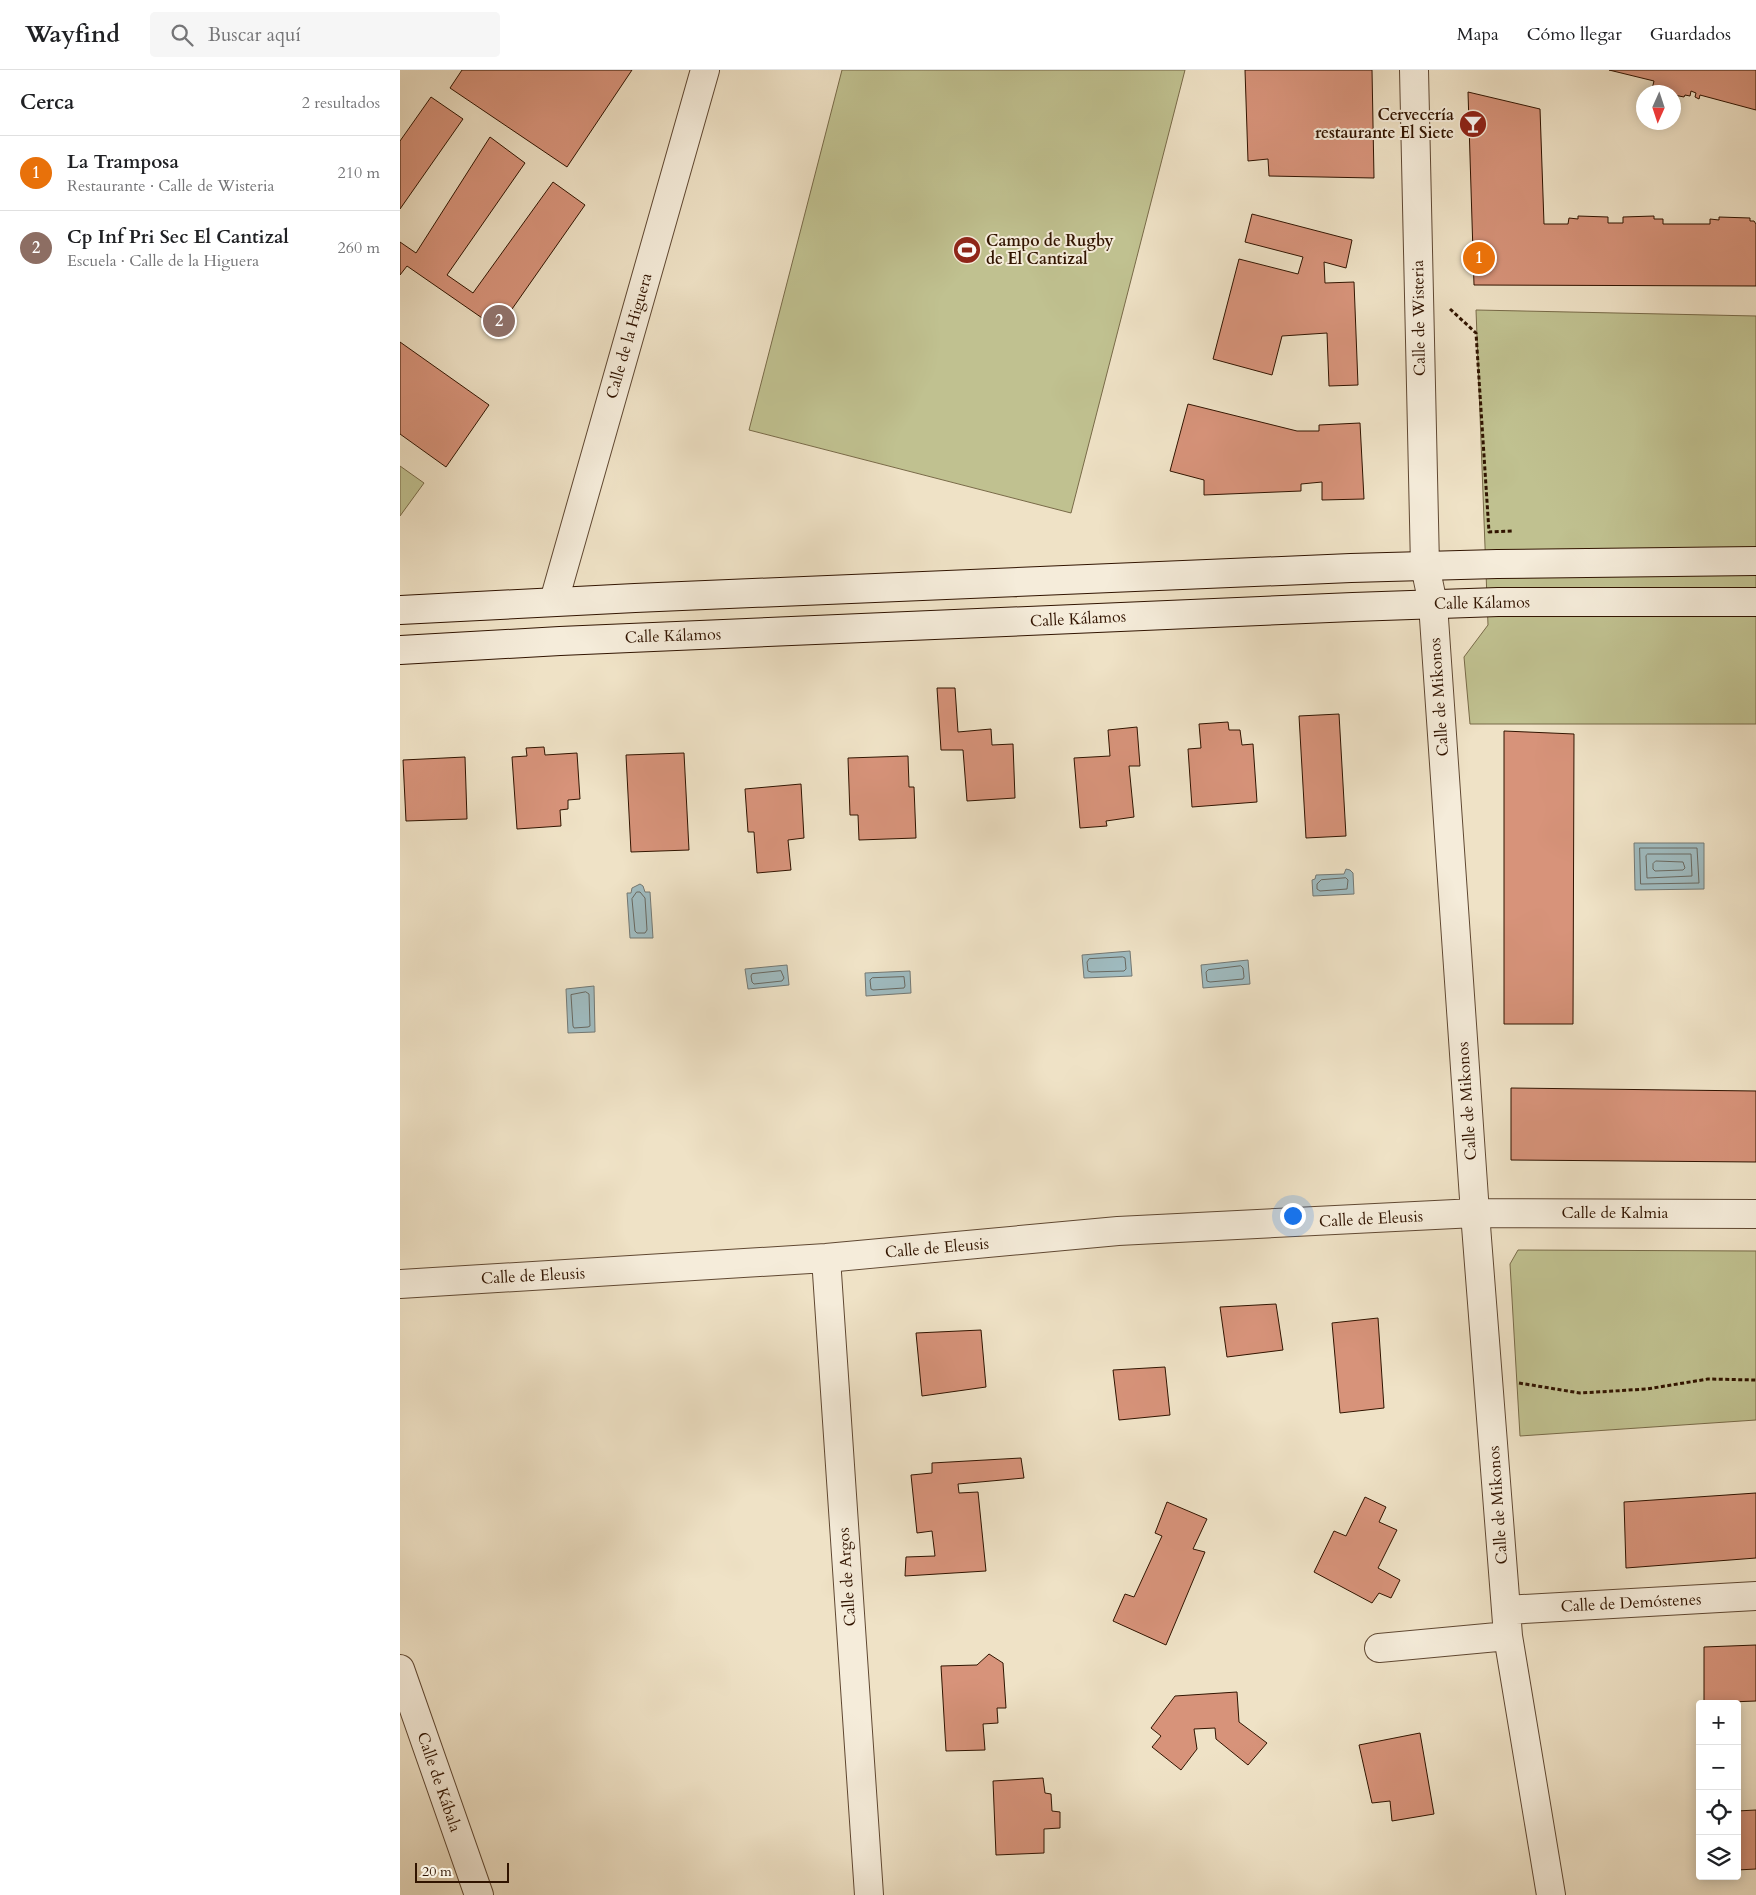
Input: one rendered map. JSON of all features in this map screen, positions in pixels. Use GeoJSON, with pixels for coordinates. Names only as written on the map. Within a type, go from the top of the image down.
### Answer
{"type":"FeatureCollection","features":[{"type":"Feature","properties":{"kind":"street","name":"Calle de la Higuera"},"geometry":{"type":"LineString","coordinates":[[554,602],[705,70]]}},
{"type":"Feature","properties":{"kind":"street","name":"Calle de Wisteria"},"geometry":{"type":"LineString","coordinates":[[1414,70],[1425,566]]}},
{"type":"Feature","properties":{"kind":"street"},"geometry":{"type":"LineString","coordinates":[[400,610],[1425,566],[1756,561]]}},
{"type":"Feature","properties":{"kind":"street","name":"Calle de Mikonos"},"geometry":{"type":"LineString","coordinates":[[1425,566],[1433,604],[1475,1213],[1508,1636],[1550,1895]]}},
{"type":"Feature","properties":{"kind":"street","name":"Calle Kálamos"},"geometry":{"type":"LineString","coordinates":[[400,650],[560,641],[1433,604],[1756,602]]}},
{"type":"Feature","properties":{"kind":"street","name":"Calle de Kalmia"},"geometry":{"type":"LineString","coordinates":[[1475,1213],[1756,1214]]}},
{"type":"Feature","properties":{"kind":"street","name":"Calle de Eleusis"},"geometry":{"type":"LineString","coordinates":[[400,1284],[826,1258],[1118,1231],[1475,1213]]}},
{"type":"Feature","properties":{"kind":"street","name":"Calle de Argos"},"geometry":{"type":"LineString","coordinates":[[826,1258],[869,1895]]}},
{"type":"Feature","properties":{"kind":"street","name":"Calle de Demóstenes"},"geometry":{"type":"LineString","coordinates":[[1506,1610],[1756,1596]]}},
{"type":"Feature","properties":{"kind":"street"},"geometry":{"type":"LineString","coordinates":[[1379,1648],[1508,1636]]}},
{"type":"Feature","properties":{"kind":"street","name":"Calle de Kábala"},"geometry":{"type":"LineString","coordinates":[[400,1669],[479,1895]]}},
{"type":"Feature","properties":{"kind":"path"},"geometry":{"type":"LineString","coordinates":[[1445,304],[1476,333],[1489,532],[1519,531]]}},
{"type":"Feature","properties":{"kind":"path"},"geometry":{"type":"LineString","coordinates":[[1488,1376],[1542,1388],[1580,1393],[1647,1389],[1708,1379],[1756,1380]]}},
{"type":"Feature","properties":{"kind":"green space","name":"Campo de Rugby de El Cantizal"},"geometry":{"type":"Polygon","coordinates":[[[842,70],[1185,70],[1071,513],[749,430],[842,70]]]}},
{"type":"Feature","properties":{"kind":"green space"},"geometry":{"type":"Polygon","coordinates":[[[1476,310],[1756,316],[1756,724],[1470,724],[1464,657],[1488,625],[1476,310]]]}},
{"type":"Feature","properties":{"kind":"green space"},"geometry":{"type":"Polygon","coordinates":[[[400,466],[424,483],[400,516],[400,466]]]}},
{"type":"Feature","properties":{"kind":"green space"},"geometry":{"type":"Polygon","coordinates":[[[1518,1250],[1756,1251],[1756,1420],[1520,1436],[1510,1264],[1518,1250]]]}},
{"type":"Feature","properties":{"kind":"water"},"geometry":{"type":"Polygon","coordinates":[[[1634,843],[1704,843],[1704,889],[1635,890],[1634,843]]]}},
{"type":"Feature","properties":{"kind":"water"},"geometry":{"type":"Polygon","coordinates":[[[1346,869],[1353,873],[1354,894],[1313,896],[1312,880],[1315,879],[1316,875],[1344,874],[1346,869]]]}},
{"type":"Feature","properties":{"kind":"water"},"geometry":{"type":"Polygon","coordinates":[[[640,884],[645,892],[650,892],[653,938],[630,938],[627,893],[631,893],[632,888],[640,884]]]}},
{"type":"Feature","properties":{"kind":"water"},"geometry":{"type":"Polygon","coordinates":[[[1130,951],[1132,976],[1084,978],[1082,955],[1130,951]]]}},
{"type":"Feature","properties":{"kind":"water"},"geometry":{"type":"Polygon","coordinates":[[[1248,960],[1250,984],[1203,988],[1201,965],[1248,960]]]}},
{"type":"Feature","properties":{"kind":"water"},"geometry":{"type":"Polygon","coordinates":[[[787,965],[789,985],[748,989],[745,969],[787,965]]]}},
{"type":"Feature","properties":{"kind":"water"},"geometry":{"type":"Polygon","coordinates":[[[910,971],[911,993],[866,996],[865,973],[910,971]]]}},
{"type":"Feature","properties":{"kind":"water"},"geometry":{"type":"Polygon","coordinates":[[[594,986],[595,1032],[568,1033],[566,989],[594,986]]]}},
{"type":"Feature","properties":{"kind":"building"},"geometry":{"type":"Polygon","coordinates":[[[462,70],[632,70],[567,167],[450,88],[462,70]]]}},
{"type":"Feature","properties":{"kind":"building"},"geometry":{"type":"Polygon","coordinates":[[[1245,70],[1372,70],[1374,178],[1269,176],[1268,159],[1248,161],[1245,70]]]}},
{"type":"Feature","properties":{"kind":"building"},"geometry":{"type":"Polygon","coordinates":[[[1609,70],[1756,70],[1756,110],[1700,95],[1699,99],[1695,97],[1696,93],[1691,91],[1690,96],[1681,96],[1681,85],[1653,85],[1654,81],[1609,70]]]}},
{"type":"Feature","properties":{"kind":"building"},"geometry":{"type":"Polygon","coordinates":[[[1468,92],[1540,109],[1544,224],[1568,224],[1569,218],[1578,219],[1578,216],[1608,217],[1608,223],[1623,223],[1623,217],[1654,216],[1654,219],[1663,219],[1663,224],[1710,224],[1710,219],[1719,220],[1719,217],[1750,218],[1750,221],[1754,221],[1756,224],[1756,286],[1474,285],[1468,92]]]}},
{"type":"Feature","properties":{"kind":"building"},"geometry":{"type":"Polygon","coordinates":[[[431,97],[463,119],[400,209],[400,141],[431,97]]]}},
{"type":"Feature","properties":{"kind":"building"},"geometry":{"type":"Polygon","coordinates":[[[490,137],[525,163],[447,275],[473,293],[553,182],[585,205],[498,329],[407,266],[400,275],[400,242],[416,253],[490,137]]]}},
{"type":"Feature","properties":{"kind":"building"},"geometry":{"type":"Polygon","coordinates":[[[1252,214],[1352,240],[1346,268],[1324,262],[1325,283],[1354,282],[1358,385],[1329,386],[1327,333],[1282,336],[1272,375],[1213,359],[1239,259],[1298,274],[1303,257],[1245,242],[1252,214]]]}},
{"type":"Feature","properties":{"kind":"building"},"geometry":{"type":"Polygon","coordinates":[[[400,342],[489,405],[446,467],[400,434],[400,342]]]}},
{"type":"Feature","properties":{"kind":"building"},"geometry":{"type":"Polygon","coordinates":[[[1188,404],[1297,431],[1319,431],[1319,425],[1360,423],[1364,499],[1322,500],[1322,482],[1301,484],[1301,491],[1204,495],[1204,480],[1170,471],[1188,404]]]}},
{"type":"Feature","properties":{"kind":"building"},"geometry":{"type":"Polygon","coordinates":[[[937,688],[955,688],[958,732],[991,729],[992,745],[1013,744],[1015,798],[967,801],[963,750],[941,750],[937,688]]]}},
{"type":"Feature","properties":{"kind":"building"},"geometry":{"type":"Polygon","coordinates":[[[1339,714],[1346,836],[1306,838],[1299,716],[1339,714]]]}},
{"type":"Feature","properties":{"kind":"building"},"geometry":{"type":"Polygon","coordinates":[[[1228,722],[1229,730],[1240,730],[1242,745],[1253,744],[1257,802],[1192,807],[1188,749],[1201,748],[1199,724],[1228,722]]]}},
{"type":"Feature","properties":{"kind":"building"},"geometry":{"type":"Polygon","coordinates":[[[1137,727],[1140,766],[1129,766],[1134,817],[1106,821],[1107,826],[1080,828],[1074,758],[1110,756],[1108,730],[1137,727]]]}},
{"type":"Feature","properties":{"kind":"building"},"geometry":{"type":"Polygon","coordinates":[[[1504,731],[1574,734],[1573,1024],[1504,1024],[1504,731]]]}},
{"type":"Feature","properties":{"kind":"building"},"geometry":{"type":"Polygon","coordinates":[[[544,747],[545,755],[577,753],[580,799],[568,800],[568,809],[560,810],[561,826],[517,829],[512,757],[527,756],[526,748],[544,747]]]}},
{"type":"Feature","properties":{"kind":"building"},"geometry":{"type":"Polygon","coordinates":[[[684,753],[689,850],[631,852],[626,755],[684,753]]]}},
{"type":"Feature","properties":{"kind":"building"},"geometry":{"type":"Polygon","coordinates":[[[908,756],[909,787],[914,787],[916,838],[859,840],[858,815],[850,815],[848,758],[908,756]]]}},
{"type":"Feature","properties":{"kind":"building"},"geometry":{"type":"Polygon","coordinates":[[[465,757],[467,819],[406,821],[403,760],[465,757]]]}},
{"type":"Feature","properties":{"kind":"building"},"geometry":{"type":"Polygon","coordinates":[[[801,784],[804,838],[788,840],[791,870],[757,873],[754,832],[748,832],[745,789],[801,784]]]}},
{"type":"Feature","properties":{"kind":"building"},"geometry":{"type":"Polygon","coordinates":[[[1511,1088],[1756,1091],[1756,1162],[1511,1160],[1511,1088]]]}},
{"type":"Feature","properties":{"kind":"building"},"geometry":{"type":"Polygon","coordinates":[[[1276,1304],[1283,1350],[1227,1357],[1220,1307],[1276,1304]]]}},
{"type":"Feature","properties":{"kind":"building"},"geometry":{"type":"Polygon","coordinates":[[[1378,1318],[1384,1408],[1340,1413],[1332,1323],[1378,1318]]]}},
{"type":"Feature","properties":{"kind":"building"},"geometry":{"type":"Polygon","coordinates":[[[981,1330],[986,1387],[922,1396],[916,1333],[981,1330]]]}},
{"type":"Feature","properties":{"kind":"building"},"geometry":{"type":"Polygon","coordinates":[[[1165,1367],[1170,1415],[1119,1420],[1113,1370],[1165,1367]]]}},
{"type":"Feature","properties":{"kind":"building"},"geometry":{"type":"Polygon","coordinates":[[[1021,1458],[1024,1478],[958,1484],[959,1493],[978,1492],[986,1571],[905,1576],[906,1557],[935,1556],[932,1531],[917,1533],[911,1475],[932,1473],[932,1463],[1021,1458]]]}},
{"type":"Feature","properties":{"kind":"building"},"geometry":{"type":"Polygon","coordinates":[[[1756,1493],[1756,1558],[1626,1568],[1624,1502],[1756,1493]]]}},
{"type":"Feature","properties":{"kind":"building"},"geometry":{"type":"Polygon","coordinates":[[[1365,1497],[1386,1507],[1379,1522],[1397,1530],[1378,1568],[1400,1580],[1391,1598],[1379,1593],[1372,1603],[1314,1572],[1334,1531],[1346,1536],[1365,1497]]]}},
{"type":"Feature","properties":{"kind":"building"},"geometry":{"type":"Polygon","coordinates":[[[1167,1502],[1207,1519],[1193,1549],[1205,1552],[1166,1645],[1113,1621],[1125,1594],[1134,1597],[1162,1536],[1155,1533],[1167,1502]]]}},
{"type":"Feature","properties":{"kind":"building"},"geometry":{"type":"Polygon","coordinates":[[[1756,1645],[1756,1701],[1704,1700],[1704,1647],[1756,1645]]]}},
{"type":"Feature","properties":{"kind":"building"},"geometry":{"type":"Polygon","coordinates":[[[989,1654],[1003,1663],[1006,1708],[997,1708],[998,1723],[983,1724],[985,1750],[946,1751],[941,1666],[977,1665],[989,1654]]]}},
{"type":"Feature","properties":{"kind":"building"},"geometry":{"type":"Polygon","coordinates":[[[1237,1692],[1239,1722],[1267,1743],[1248,1765],[1216,1739],[1215,1728],[1194,1729],[1197,1749],[1181,1770],[1152,1747],[1161,1736],[1151,1728],[1175,1696],[1237,1692]]]}},
{"type":"Feature","properties":{"kind":"building"},"geometry":{"type":"Polygon","coordinates":[[[1420,1733],[1434,1814],[1392,1821],[1390,1801],[1372,1803],[1359,1745],[1420,1733]]]}},
{"type":"Feature","properties":{"kind":"building"},"geometry":{"type":"Polygon","coordinates":[[[1043,1778],[1045,1793],[1051,1794],[1052,1811],[1060,1812],[1060,1828],[1044,1829],[1044,1853],[996,1855],[993,1781],[1043,1778]]]}},
{"type":"Feature","properties":{"kind":"building"},"geometry":{"type":"Polygon","coordinates":[[[1756,1810],[1756,1869],[1741,1870],[1741,1811],[1756,1810]]]}},
{"type":"Feature","properties":{"kind":"place","name":"Cervecería restaurante El Siete"},"geometry":{"type":"Point","coordinates":[1473,124]}},
{"type":"Feature","properties":{"kind":"place","name":"Campo de Rugby de El Cantizal"},"geometry":{"type":"Point","coordinates":[967,250]}},
{"type":"Feature","properties":{"kind":"place","name":"La Tramposa"},"geometry":{"type":"Point","coordinates":[1479,258]}},
{"type":"Feature","properties":{"kind":"place","name":"Cp Inf Pri Sec El Cantizal"},"geometry":{"type":"Point","coordinates":[499,321]}}]}
